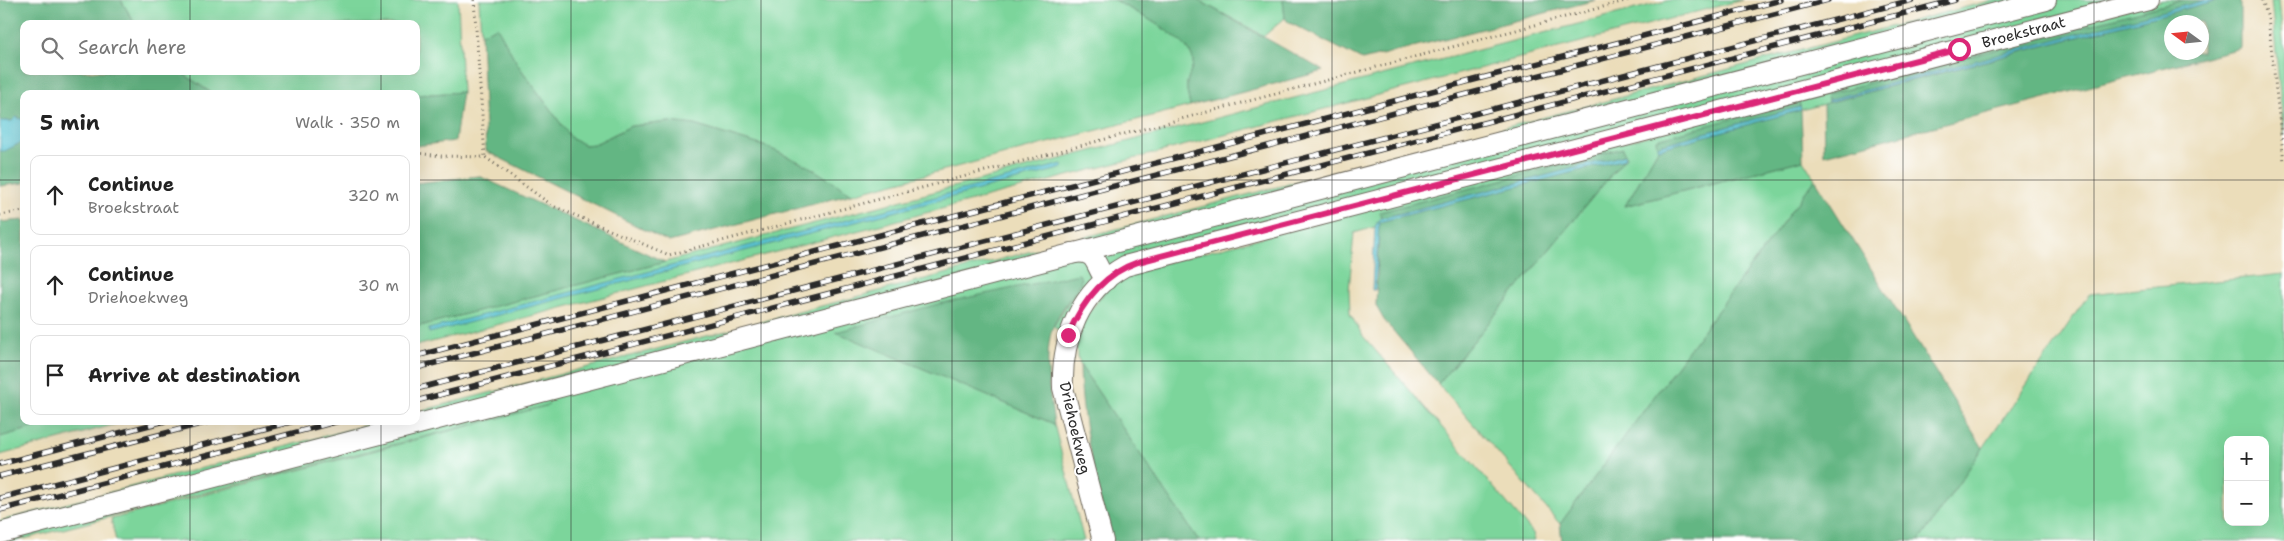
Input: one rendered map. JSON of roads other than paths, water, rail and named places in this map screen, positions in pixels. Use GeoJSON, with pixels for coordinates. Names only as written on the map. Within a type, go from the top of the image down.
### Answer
{"type":"FeatureCollection","features":[{"type":"Feature","properties":{"kind":"street"},"geometry":{"type":"LineString","coordinates":[[420,423],[2046,0]]}},
{"type":"Feature","properties":{"kind":"street","name":"Broekstraat"},"geometry":{"type":"LineString","coordinates":[[1111,275],[1138,262],[2148,0]]}},
{"type":"Feature","properties":{"kind":"street"},"geometry":{"type":"LineString","coordinates":[[1070,253],[1081,252],[1094,257],[1111,275]]}},
{"type":"Feature","properties":{"kind":"street","name":"Driehoekweg"},"geometry":{"type":"LineString","coordinates":[[1103,541],[1063,388],[1062,365],[1068,335],[1075,321],[1090,296],[1111,275]]}},
{"type":"Feature","properties":{"kind":"street"},"geometry":{"type":"LineString","coordinates":[[0,533],[413,425]]}},
{"type":"Feature","properties":{"kind":"water"},"geometry":{"type":"Polygon","coordinates":[[[2206,0],[2218,0],[1828,102],[1828,100],[2206,0]]]}},
{"type":"Feature","properties":{"kind":"water"},"geometry":{"type":"Polygon","coordinates":[[[1800,107],[1801,110],[1658,149],[1657,146],[1800,107]]]}},
{"type":"Feature","properties":{"kind":"water"},"geometry":{"type":"Polygon","coordinates":[[[16,117],[20,118],[20,143],[5,151],[0,151],[0,121],[12,121],[16,117]]]}},
{"type":"Feature","properties":{"kind":"water"},"geometry":{"type":"Polygon","coordinates":[[[1625,155],[1624,159],[1379,222],[1375,290],[1372,290],[1375,227],[1379,219],[1625,155]]]}},
{"type":"Feature","properties":{"kind":"water"},"geometry":{"type":"Polygon","coordinates":[[[1062,164],[1063,168],[429,333],[429,329],[1062,164]]]}},
{"type":"Feature","properties":{"kind":"railway"},"geometry":{"type":"LineString","coordinates":[[420,355],[1781,0]]}},
{"type":"Feature","properties":{"kind":"railway"},"geometry":{"type":"LineString","coordinates":[[420,367],[1828,0]]}},
{"type":"Feature","properties":{"kind":"railway"},"geometry":{"type":"LineString","coordinates":[[420,388],[1912,0]]}},
{"type":"Feature","properties":{"kind":"railway"},"geometry":{"type":"LineString","coordinates":[[420,400],[1955,0]]}},
{"type":"Feature","properties":{"kind":"railway"},"geometry":{"type":"LineString","coordinates":[[0,464],[150,425]]}},
{"type":"Feature","properties":{"kind":"railway"},"geometry":{"type":"LineString","coordinates":[[0,476],[197,425]]}},
{"type":"Feature","properties":{"kind":"railway"},"geometry":{"type":"LineString","coordinates":[[0,498],[279,425]]}},
{"type":"Feature","properties":{"kind":"railway"},"geometry":{"type":"LineString","coordinates":[[0,510],[324,425]]}}]}
